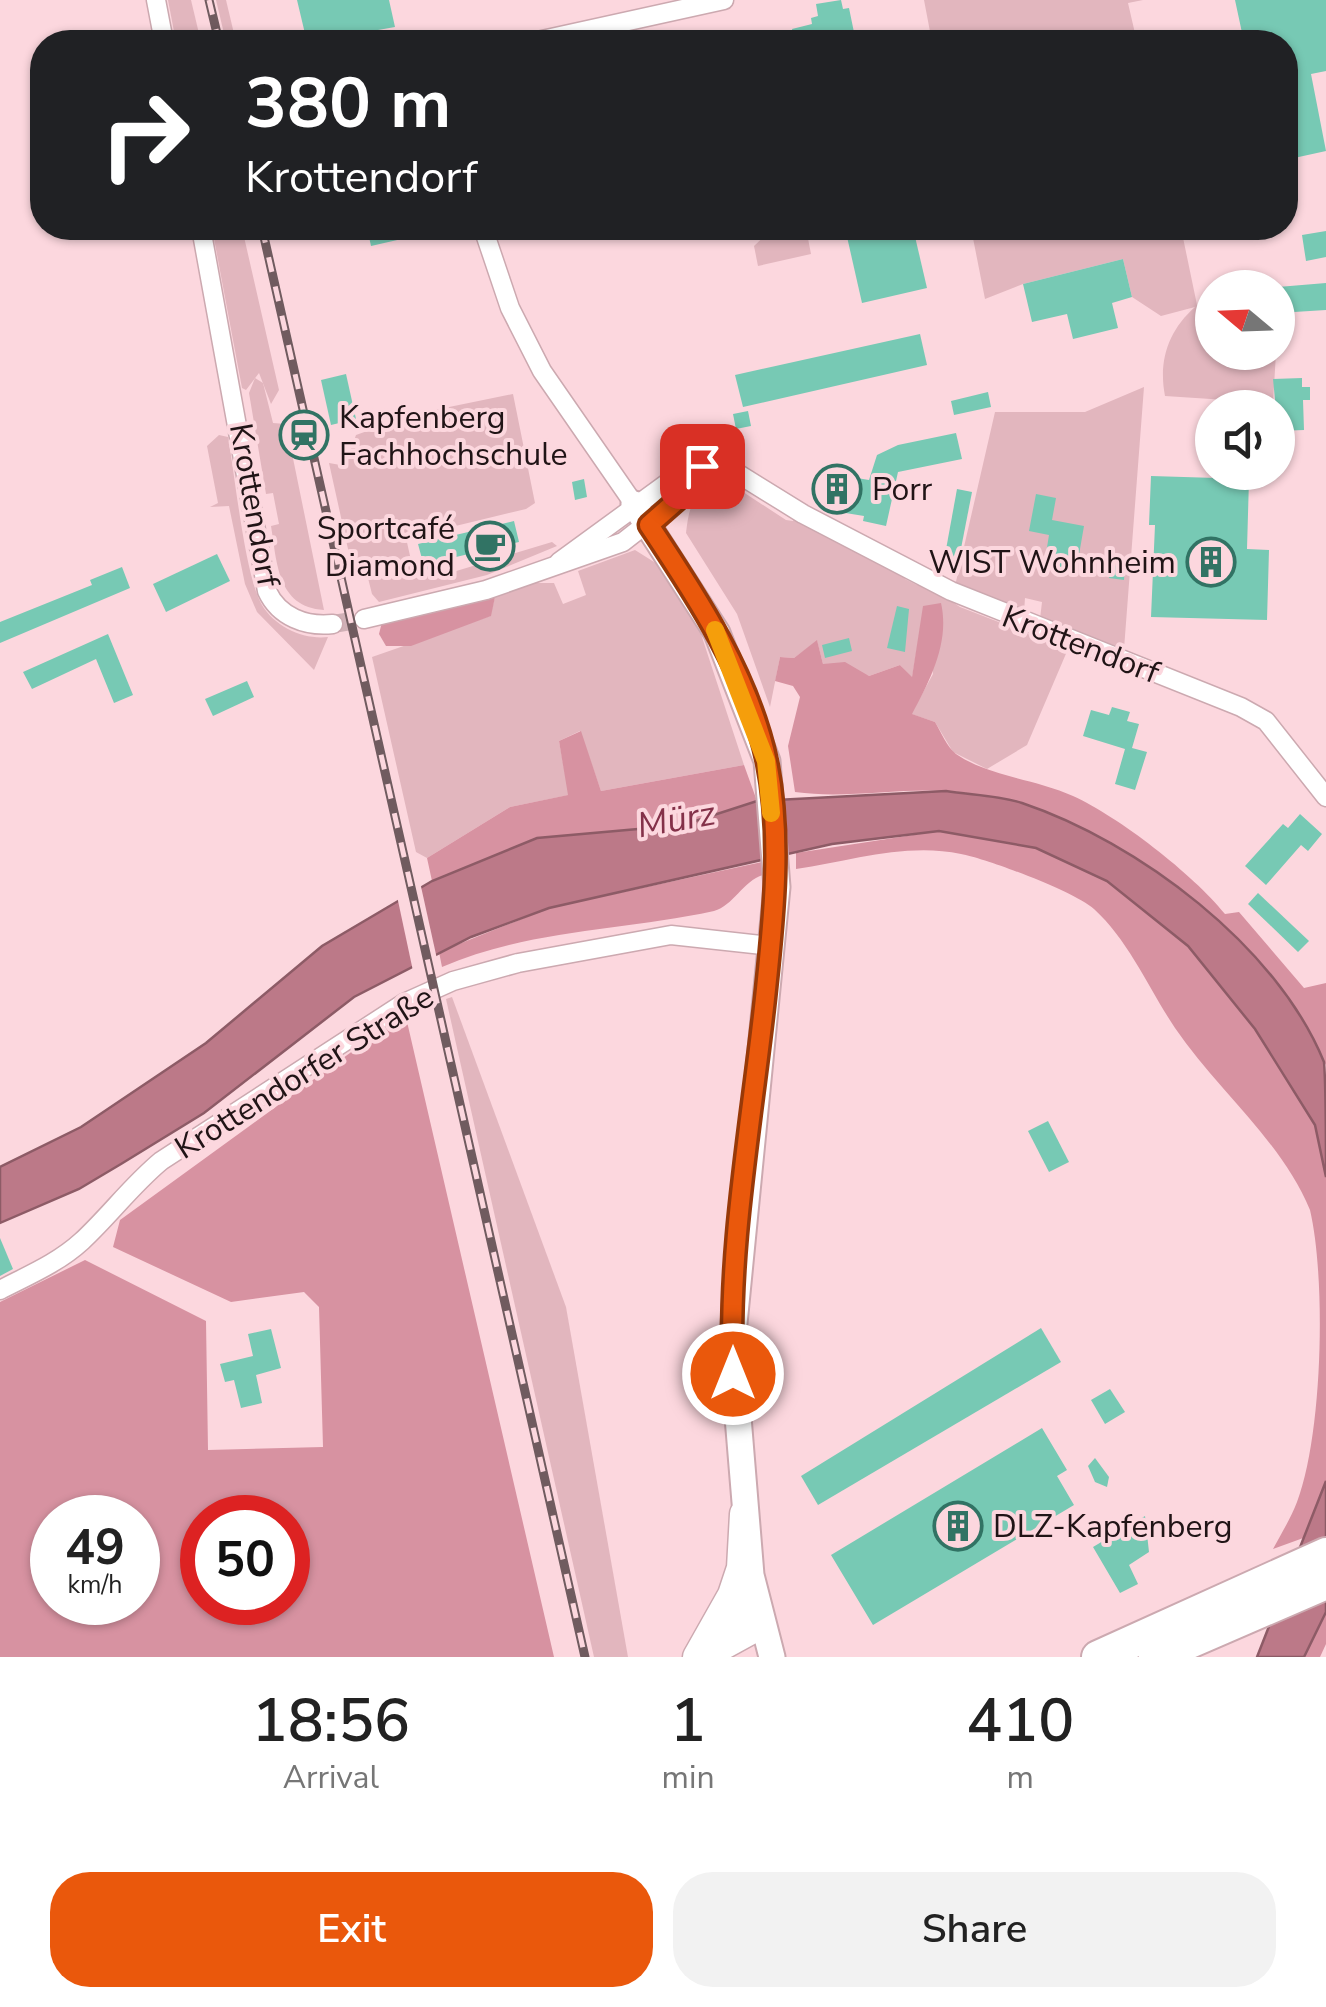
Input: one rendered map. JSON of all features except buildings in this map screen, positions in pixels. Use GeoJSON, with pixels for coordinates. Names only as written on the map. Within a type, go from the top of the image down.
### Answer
{"type":"FeatureCollection","features":[{"type":"Feature","properties":{"kind":"highway"},"geometry":{"type":"LineString","coordinates":[[1098,1657],[1212,1602],[1326,1554]]}},
{"type":"Feature","properties":{"kind":"highway"},"geometry":{"type":"LineString","coordinates":[[1154,1657],[1326,1583]]}},
{"type":"Feature","properties":{"kind":"main road"},"geometry":{"type":"LineString","coordinates":[[642,515],[717,633],[766,761],[777,887],[732,1344],[744,1514],[760,1620],[772,1657]]}},
{"type":"Feature","properties":{"kind":"main road"},"geometry":{"type":"LineString","coordinates":[[710,1646],[741,1568],[744,1514]]}},
{"type":"Feature","properties":{"kind":"main road"},"geometry":{"type":"LineString","coordinates":[[710,1646],[746,1613],[760,1620]]}},
{"type":"Feature","properties":{"kind":"main road"},"geometry":{"type":"LineString","coordinates":[[710,1646],[744,1650],[754,1657]]}},
{"type":"Feature","properties":{"kind":"street"},"geometry":{"type":"LineString","coordinates":[[156,0],[162,30]]}},
{"type":"Feature","properties":{"kind":"street"},"geometry":{"type":"LineString","coordinates":[[588,30],[724,0]]}},
{"type":"Feature","properties":{"kind":"street","name":"Krottendorf"},"geometry":{"type":"LineString","coordinates":[[203,240],[236,401],[267,591],[278,608],[295,620],[333,624]]}},
{"type":"Feature","properties":{"kind":"street"},"geometry":{"type":"LineString","coordinates":[[487,240],[510,308],[533,354],[642,515]]}},
{"type":"Feature","properties":{"kind":"street","name":"Krottendorf"},"geometry":{"type":"LineString","coordinates":[[364,619],[486,590],[602,550],[642,515],[682,496],[704,465],[734,469],[803,514],[951,591],[1241,707],[1266,721],[1326,796]]}},
{"type":"Feature","properties":{"kind":"street","name":"Krottendorfer Straße"},"geometry":{"type":"LineString","coordinates":[[0,1290],[58,1260],[84,1239],[125,1191],[161,1161],[404,1003],[453,980],[534,959],[671,935],[771,946]]}},
{"type":"Feature","properties":{"kind":"shaded area"},"geometry":{"type":"Polygon","coordinates":[[[168,0],[191,0],[198,30],[174,30],[168,0]]]}},
{"type":"Feature","properties":{"kind":"shaded area"},"geometry":{"type":"Polygon","coordinates":[[[216,0],[226,0],[233,30],[223,30],[216,0]]]}},
{"type":"Feature","properties":{"kind":"shaded area"},"geometry":{"type":"Polygon","coordinates":[[[924,0],[1143,0],[1128,3],[1134,30],[930,30],[924,0]]]}},
{"type":"Feature","properties":{"kind":"shaded area"},"geometry":{"type":"Polygon","coordinates":[[[214,240],[245,240],[279,390],[271,404],[259,373],[246,390],[242,388],[214,240]]]}},
{"type":"Feature","properties":{"kind":"shaded area"},"geometry":{"type":"Polygon","coordinates":[[[760,240],[808,240],[811,254],[758,266],[754,246],[760,240]]]}},
{"type":"Feature","properties":{"kind":"shaded area"},"geometry":{"type":"Polygon","coordinates":[[[973,240],[1183,240],[1195,307],[1161,316],[1132,297],[1123,259],[1023,284],[985,299],[973,240]]]}},
{"type":"Feature","properties":{"kind":"shaded area"},"geometry":{"type":"Polygon","coordinates":[[[1195,307],[1195,370],[1275,370],[1274,390],[1195,390],[1195,398],[1165,396],[1165,358],[1172,336],[1195,307]]]}},
{"type":"Feature","properties":{"kind":"shaded area"},"geometry":{"type":"Polygon","coordinates":[[[255,378],[263,383],[273,423],[286,424],[324,610],[297,601],[288,592],[278,568],[271,526],[279,524],[273,493],[266,494],[249,393],[255,378]]]}},
{"type":"Feature","properties":{"kind":"shaded area"},"geometry":{"type":"Polygon","coordinates":[[[1144,387],[1124,649],[1040,619],[1042,602],[1025,598],[1024,612],[955,586],[995,412],[1085,412],[1144,387]]]}},
{"type":"Feature","properties":{"kind":"shaded area"},"geometry":{"type":"Polygon","coordinates":[[[513,394],[535,503],[526,509],[406,538],[415,578],[453,572],[552,542],[557,546],[487,575],[379,602],[372,594],[363,558],[350,558],[329,463],[346,466],[342,455],[350,452],[356,435],[415,414],[513,394]]]}},
{"type":"Feature","properties":{"kind":"shaded area"},"geometry":{"type":"Polygon","coordinates":[[[219,435],[228,437],[246,550],[262,605],[274,620],[291,630],[328,637],[314,670],[257,612],[245,584],[229,506],[210,507],[218,503],[207,446],[219,435]]]}},
{"type":"Feature","properties":{"kind":"shaded area"},"geometry":{"type":"Polygon","coordinates":[[[720,483],[737,488],[786,520],[793,521],[797,516],[901,568],[905,579],[917,585],[923,583],[960,607],[1068,649],[1027,745],[987,769],[953,752],[935,722],[911,714],[933,674],[924,606],[912,678],[900,665],[869,676],[823,664],[817,641],[794,658],[780,657],[770,707],[737,614],[686,533],[698,495],[720,483]]]}},
{"type":"Feature","properties":{"kind":"shaded area"},"geometry":{"type":"Polygon","coordinates":[[[635,550],[670,572],[700,631],[744,765],[601,791],[580,731],[559,741],[569,795],[510,807],[427,858],[416,852],[372,657],[490,616],[495,597],[534,583],[554,583],[563,604],[586,595],[578,571],[635,550]]]}},
{"type":"Feature","properties":{"kind":"shaded area"},"geometry":{"type":"Polygon","coordinates":[[[477,596],[495,597],[491,616],[411,646],[386,646],[379,634],[382,622],[477,596]]]}},
{"type":"Feature","properties":{"kind":"shaded area"},"geometry":{"type":"Polygon","coordinates":[[[941,603],[941,646],[912,714],[935,722],[953,751],[969,762],[1059,790],[1112,818],[1175,865],[1225,914],[1239,912],[1304,988],[1326,983],[1326,1065],[1279,986],[1230,931],[1159,873],[1077,826],[991,797],[947,791],[795,792],[788,746],[800,697],[793,686],[775,681],[780,657],[794,658],[817,640],[823,664],[845,662],[869,676],[900,665],[912,677],[923,606],[941,603]]]}},
{"type":"Feature","properties":{"kind":"shaded area"},"geometry":{"type":"Polygon","coordinates":[[[581,731],[601,791],[744,765],[757,801],[683,825],[537,838],[432,881],[427,858],[510,807],[568,795],[559,741],[581,731]]]}},
{"type":"Feature","properties":{"kind":"shaded area","name":"Mürz"},"geometry":{"type":"Polygon","coordinates":[[[946,791],[1013,800],[1112,844],[1199,904],[1238,939],[1302,1019],[1324,1062],[1326,1177],[1315,1125],[1255,1029],[1188,946],[1107,881],[1036,848],[939,831],[832,844],[549,908],[471,937],[354,997],[204,1113],[121,1164],[79,1189],[0,1223],[0,1167],[81,1127],[206,1043],[322,946],[432,881],[537,838],[683,825],[757,801],[946,791]]]}},
{"type":"Feature","properties":{"kind":"shaded area"},"geometry":{"type":"Polygon","coordinates":[[[939,831],[1036,848],[1107,881],[1188,946],[1255,1029],[1315,1125],[1326,1177],[1326,1481],[1306,1537],[1273,1549],[1295,1508],[1306,1473],[1317,1398],[1320,1314],[1315,1239],[1310,1210],[1298,1185],[1266,1138],[1175,1028],[1118,936],[1084,902],[1010,869],[941,851],[899,851],[796,869],[796,853],[939,831]]]}},
{"type":"Feature","properties":{"kind":"shaded area"},"geometry":{"type":"Polygon","coordinates":[[[762,862],[763,875],[714,911],[509,945],[442,967],[439,952],[549,908],[762,862]]]}},
{"type":"Feature","properties":{"kind":"shaded area"},"geometry":{"type":"Polygon","coordinates":[[[452,997],[566,1307],[628,1657],[594,1657],[446,999],[452,997]]]}},
{"type":"Feature","properties":{"kind":"shaded area"},"geometry":{"type":"Polygon","coordinates":[[[405,1013],[554,1657],[0,1657],[0,1302],[85,1260],[206,1321],[208,1450],[323,1447],[319,1307],[304,1292],[231,1302],[113,1247],[120,1220],[405,1013]]]}},
{"type":"Feature","properties":{"kind":"shaded area"},"geometry":{"type":"Polygon","coordinates":[[[1326,1481],[1326,1612],[1304,1657],[1257,1657],[1326,1481]]]}},
{"type":"Feature","properties":{"kind":"shaded area"},"geometry":{"type":"Polygon","coordinates":[[[1326,1612],[1326,1644],[1320,1657],[1304,1657],[1326,1612]]]}},
{"type":"Feature","properties":{"kind":"pier"},"geometry":{"type":"Polygon","coordinates":[[[420,882],[437,959],[413,971],[397,896],[420,882]]]}},
{"type":"Feature","properties":{"kind":"tunnel"},"geometry":{"type":"LineString","coordinates":[[333,624],[364,619]]}},
{"type":"Feature","properties":{"kind":"railway"},"geometry":{"type":"LineString","coordinates":[[209,0],[216,30]]}},
{"type":"Feature","properties":{"kind":"railway"},"geometry":{"type":"LineString","coordinates":[[265,240],[585,1657]]}},
{"type":"Feature","properties":{"kind":"slow traffic"},"geometry":{"type":"LineString","coordinates":[[715,630],[766,761],[771,813]]}},
{"type":"Feature","properties":{"kind":"place","name":"Kapfenberg Fachhochschule"},"geometry":{"type":"Point","coordinates":[304,435]}},
{"type":"Feature","properties":{"kind":"place","name":"Porr"},"geometry":{"type":"Point","coordinates":[837,489]}},
{"type":"Feature","properties":{"kind":"place","name":"Sportcafé Diamond"},"geometry":{"type":"Point","coordinates":[490,546]}},
{"type":"Feature","properties":{"kind":"place","name":"WIST Wohnheim"},"geometry":{"type":"Point","coordinates":[1211,562]}},
{"type":"Feature","properties":{"kind":"place","name":"DLZ-Kapfenberg"},"geometry":{"type":"Point","coordinates":[958,1526]}},
{"type":"Feature","properties":{"kind":"route"},"geometry":{"type":"LineString","coordinates":[[702,466],[682,496],[649,525],[705,612],[749,711],[766,761],[777,887],[738,1250],[733,1374]]}}]}
